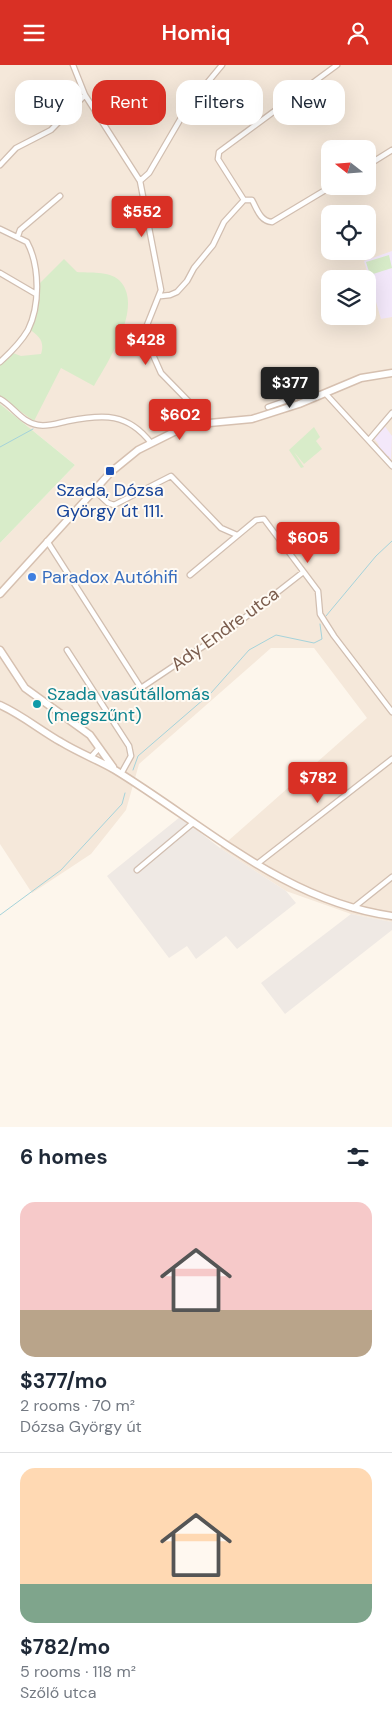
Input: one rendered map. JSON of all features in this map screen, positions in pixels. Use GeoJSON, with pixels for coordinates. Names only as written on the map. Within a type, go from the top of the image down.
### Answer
{"type":"FeatureCollection","features":[{"type":"Feature","properties":{"kind":"street"},"geometry":{"type":"LineString","coordinates":[[73,65],[85,95],[140,181],[159,272],[160,296],[147,325],[149,346],[161,373],[201,414],[204,423]]}},
{"type":"Feature","properties":{"kind":"street"},"geometry":{"type":"LineString","coordinates":[[140,181],[148,173],[188,106],[222,65]]}},
{"type":"Feature","properties":{"kind":"street"},"geometry":{"type":"LineString","coordinates":[[244,200],[217,157],[225,148],[251,131],[337,65]]}},
{"type":"Feature","properties":{"kind":"street"},"geometry":{"type":"LineString","coordinates":[[0,165],[16,148],[51,130],[85,95]]}},
{"type":"Feature","properties":{"kind":"street"},"geometry":{"type":"LineString","coordinates":[[376,160],[392,150]]}},
{"type":"Feature","properties":{"kind":"street"},"geometry":{"type":"LineString","coordinates":[[160,296],[170,295],[182,287],[214,245],[224,222],[244,200],[252,200],[264,221],[272,221],[321,192]]}},
{"type":"Feature","properties":{"kind":"street"},"geometry":{"type":"LineString","coordinates":[[18,236],[20,230],[60,196]]}},
{"type":"Feature","properties":{"kind":"street"},"geometry":{"type":"LineString","coordinates":[[0,229],[18,236],[28,245],[35,267],[36,295],[27,330],[0,363]]}},
{"type":"Feature","properties":{"kind":"street"},"geometry":{"type":"LineString","coordinates":[[0,273],[36,295]]}},
{"type":"Feature","properties":{"kind":"street"},"geometry":{"type":"LineString","coordinates":[[0,594],[94,490],[128,457],[152,443],[188,425],[232,423],[252,419],[317,397],[361,378],[392,373]]}},
{"type":"Feature","properties":{"kind":"street"},"geometry":{"type":"LineString","coordinates":[[268,407],[311,392],[317,397]]}},
{"type":"Feature","properties":{"kind":"street"},"geometry":{"type":"LineString","coordinates":[[325,393],[334,405],[392,465]]}},
{"type":"Feature","properties":{"kind":"street"},"geometry":{"type":"LineString","coordinates":[[0,399],[34,425],[51,425],[68,421],[110,417],[133,423],[152,443]]}},
{"type":"Feature","properties":{"kind":"street"},"geometry":{"type":"LineString","coordinates":[[369,440],[392,413]]}},
{"type":"Feature","properties":{"kind":"street"},"geometry":{"type":"LineString","coordinates":[[94,490],[108,503],[114,505],[172,476],[221,528],[237,535]]}},
{"type":"Feature","properties":{"kind":"street"},"geometry":{"type":"LineString","coordinates":[[190,575],[256,520],[264,519],[302,573],[318,591],[320,614],[334,636],[392,712]]}},
{"type":"Feature","properties":{"kind":"street","name":"Ady Endre utca"},"geometry":{"type":"LineString","coordinates":[[47,541],[142,688],[238,623],[302,573]]}},
{"type":"Feature","properties":{"kind":"street"},"geometry":{"type":"LineString","coordinates":[[0,650],[25,688],[82,729],[118,772]]}},
{"type":"Feature","properties":{"kind":"street"},"geometry":{"type":"LineString","coordinates":[[67,650],[129,746],[131,756],[118,772]]}},
{"type":"Feature","properties":{"kind":"street"},"geometry":{"type":"LineString","coordinates":[[0,705],[19,713],[61,743],[118,772],[256,865],[308,892],[353,908],[392,916]]}},
{"type":"Feature","properties":{"kind":"street"},"geometry":{"type":"LineString","coordinates":[[91,757],[99,747]]}},
{"type":"Feature","properties":{"kind":"street"},"geometry":{"type":"LineString","coordinates":[[256,865],[392,759]]}},
{"type":"Feature","properties":{"kind":"street"},"geometry":{"type":"LineString","coordinates":[[137,870],[193,823]]}},
{"type":"Feature","properties":{"kind":"street"},"geometry":{"type":"LineString","coordinates":[[353,908],[392,877]]}},
{"type":"Feature","properties":{"kind":"shaded area"},"geometry":{"type":"Polygon","coordinates":[[[0,65],[392,65],[392,922],[351,914],[286,891],[220,848],[367,718],[314,648],[271,648],[139,764],[126,810],[91,854],[32,893],[0,844],[0,543],[75,465],[0,404],[0,65]]]}},
{"type":"Feature","properties":{"kind":"shaded area"},"geometry":{"type":"Polygon","coordinates":[[[392,251],[392,317],[381,319],[376,302],[376,270],[367,270],[364,261],[376,260],[376,257],[392,251]]]}},
{"type":"Feature","properties":{"kind":"shaded area"},"geometry":{"type":"Polygon","coordinates":[[[384,425],[392,436],[391,463],[389,456],[385,456],[384,452],[377,447],[379,445],[373,437],[384,425]]]}},
{"type":"Feature","properties":{"kind":"shaded area"},"geometry":{"type":"Polygon","coordinates":[[[180,817],[220,848],[286,891],[296,903],[237,949],[226,936],[196,959],[187,946],[169,958],[107,876],[180,817]]]}},
{"type":"Feature","properties":{"kind":"shaded area"},"geometry":{"type":"Polygon","coordinates":[[[351,914],[392,922],[392,930],[285,1014],[261,983],[351,914]]]}},
{"type":"Feature","properties":{"kind":"green space"},"geometry":{"type":"Polygon","coordinates":[[[389,255],[392,268],[376,273],[376,270],[368,270],[366,262],[389,255]]]}},
{"type":"Feature","properties":{"kind":"green space"},"geometry":{"type":"Polygon","coordinates":[[[64,259],[77,272],[110,275],[119,280],[126,291],[128,304],[126,318],[115,349],[94,386],[61,368],[34,421],[0,397],[0,364],[13,353],[21,356],[41,354],[42,342],[29,329],[34,318],[35,288],[64,259]]]}},
{"type":"Feature","properties":{"kind":"green space"},"geometry":{"type":"Polygon","coordinates":[[[0,404],[75,465],[0,543],[0,404]]]}},
{"type":"Feature","properties":{"kind":"green space"},"geometry":{"type":"Polygon","coordinates":[[[314,427],[320,437],[316,441],[322,449],[304,464],[294,452],[304,467],[301,468],[289,450],[314,427]]]}},
{"type":"Feature","properties":{"kind":"waterway"},"geometry":{"type":"LineString","coordinates":[[0,447],[33,429]]}},
{"type":"Feature","properties":{"kind":"waterway"},"geometry":{"type":"LineString","coordinates":[[326,616],[376,556],[392,541]]}},
{"type":"Feature","properties":{"kind":"waterway"},"geometry":{"type":"LineString","coordinates":[[133,770],[138,756],[211,693],[249,650],[276,635],[314,643],[322,639],[320,624]]}},
{"type":"Feature","properties":{"kind":"waterway"},"geometry":{"type":"LineString","coordinates":[[0,915],[61,870],[122,804],[125,793]]}},
{"type":"Feature","properties":{"kind":"place","name":"Szada, Dózsa György út 111."},"geometry":{"type":"Point","coordinates":[110,471]}},
{"type":"Feature","properties":{"kind":"place","name":"Paradox Autóhifi"},"geometry":{"type":"Point","coordinates":[32,577]}},
{"type":"Feature","properties":{"kind":"place","name":"Szada vasútállomás (megszűnt)"},"geometry":{"type":"Point","coordinates":[37,704]}}]}
